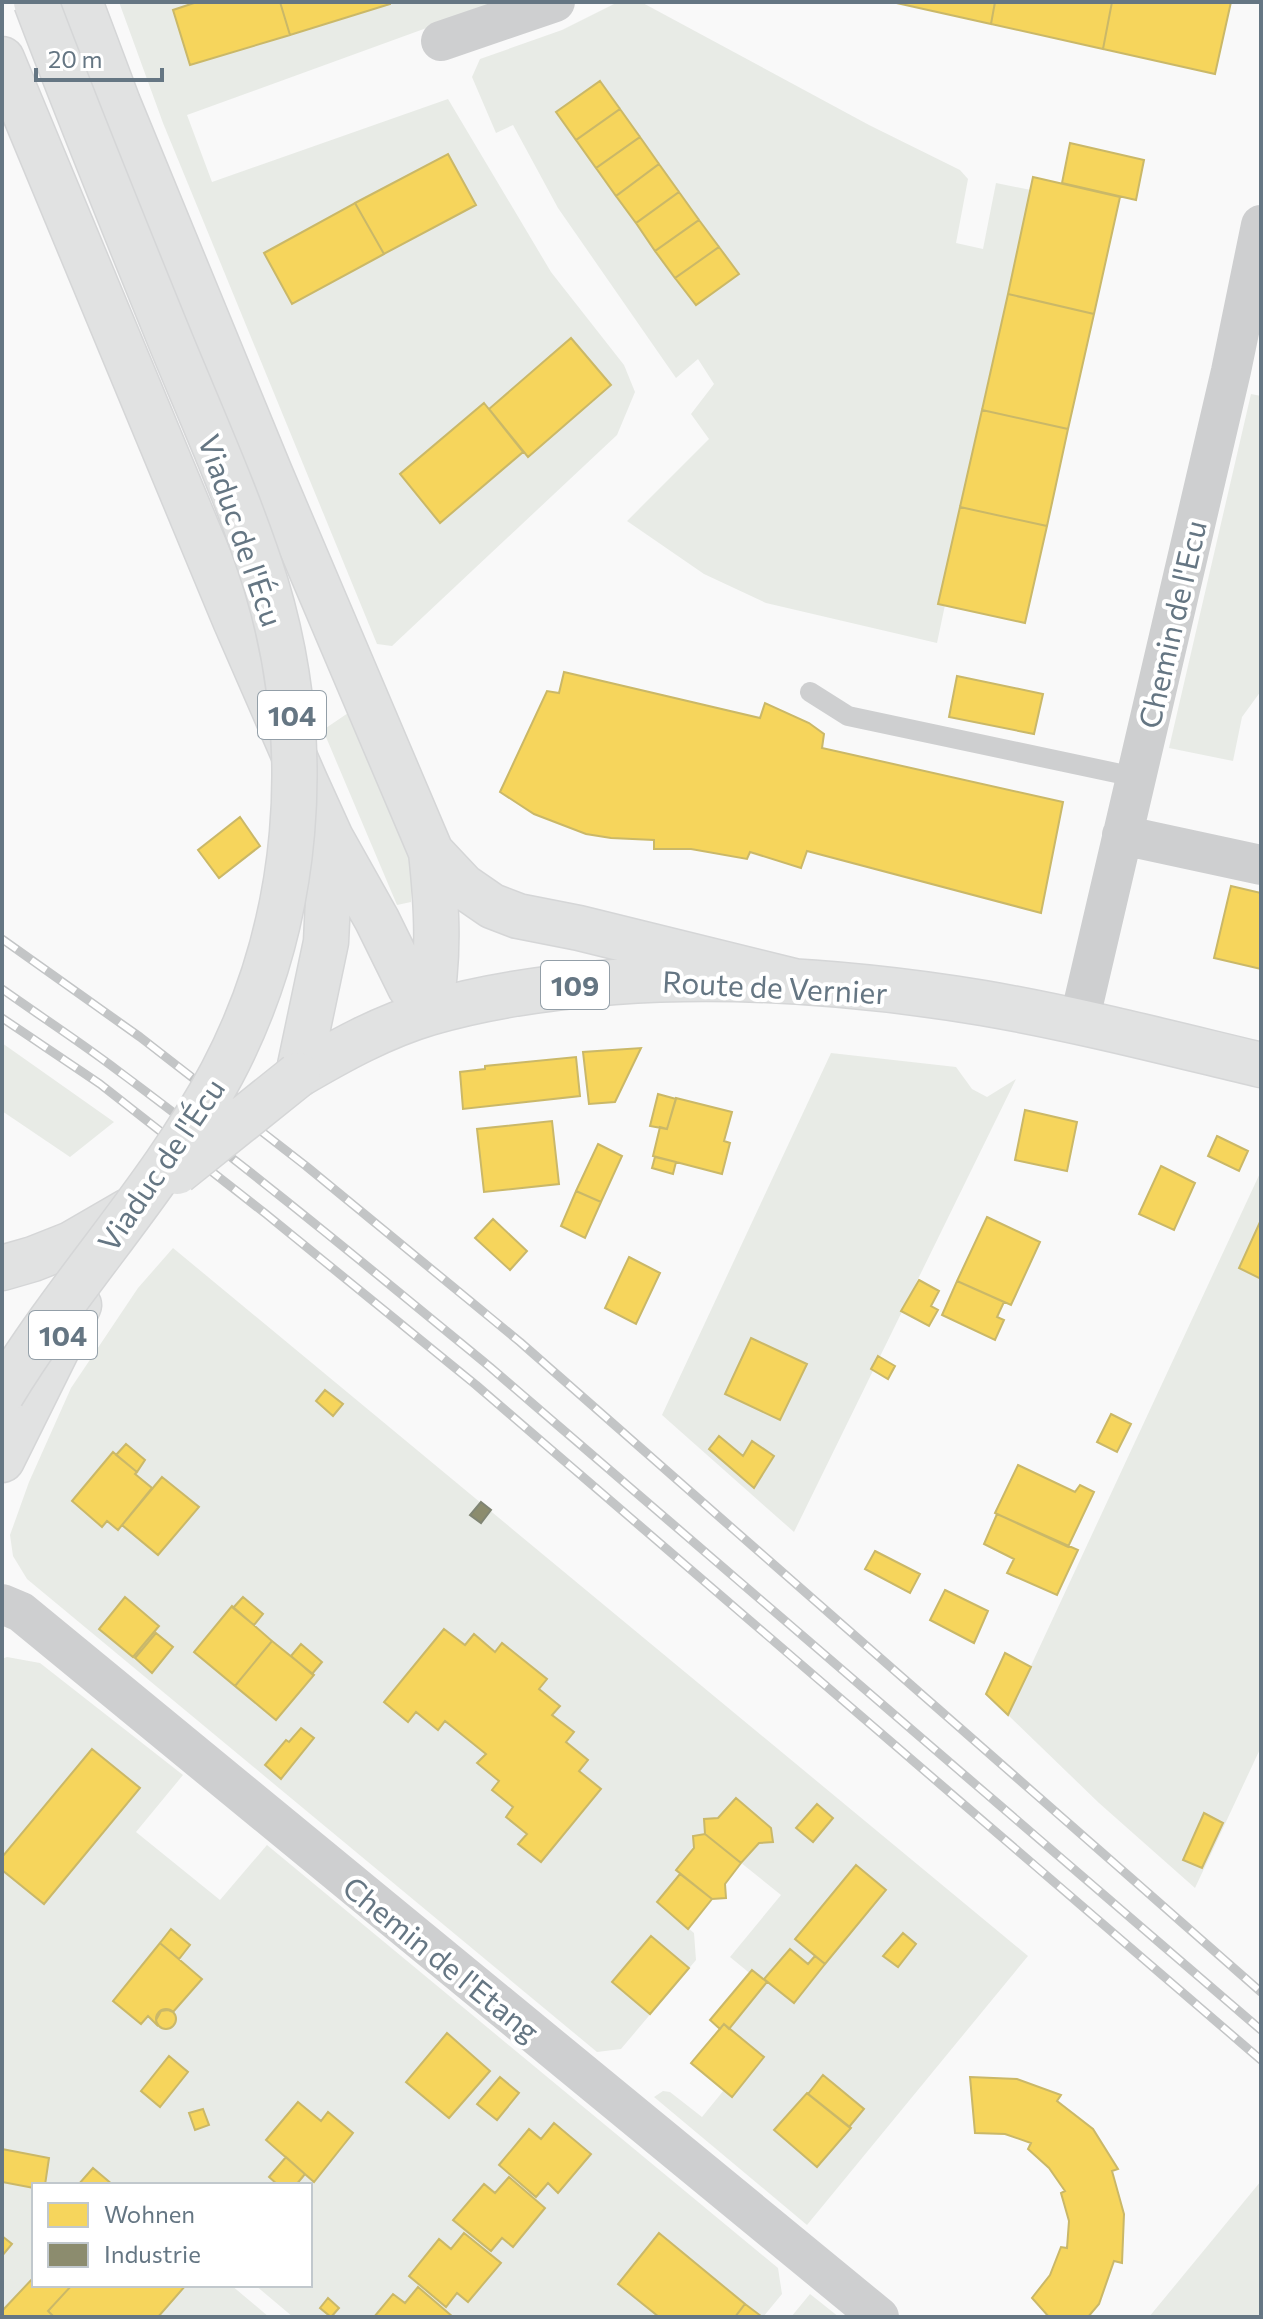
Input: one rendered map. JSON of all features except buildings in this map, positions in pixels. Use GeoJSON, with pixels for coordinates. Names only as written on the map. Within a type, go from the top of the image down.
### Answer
{"type":"FeatureCollection","features":[{"type":"Feature","properties":{"kind":"main road","name":"Viaduc de l'Écu"},"geometry":{"type":"LineString","coordinates":[[2,1394],[62,1305],[162,1169],[222,1073],[245,1024],[272,945],[289,867],[295,797],[289,689],[267,587],[233,494],[89,141],[36,2]]}},
{"type":"Feature","properties":{"kind":"main road","name":"104"},"geometry":{"type":"LineString","coordinates":[[80,2],[118,103],[258,443],[431,852],[437,902],[437,938],[436,979],[429,1013]]}},
{"type":"Feature","properties":{"kind":"main road","name":"104"},"geometry":{"type":"LineString","coordinates":[[2,59],[235,620],[331,838],[410,987],[429,1013]]}},
{"type":"Feature","properties":{"kind":"main road","name":"104"},"geometry":{"type":"LineString","coordinates":[[298,1075],[326,942],[331,838]]}},
{"type":"Feature","properties":{"kind":"main road"},"geometry":{"type":"LineString","coordinates":[[431,852],[463,886],[492,906],[518,916],[794,981]]}},
{"type":"Feature","properties":{"kind":"main road","name":"Route de Vernier"},"geometry":{"type":"LineString","coordinates":[[298,1075],[339,1050],[429,1013],[510,995],[578,985],[671,978],[794,981],[983,1003],[1261,1065]]}},
{"type":"Feature","properties":{"kind":"main road","name":"109"},"geometry":{"type":"LineString","coordinates":[[2,1268],[71,1244],[128,1211],[298,1075]]}},
{"type":"Feature","properties":{"kind":"main road","name":"104"},"geometry":{"type":"LineString","coordinates":[[2,1460],[128,1211]]}},
{"type":"Feature","properties":{"kind":"street"},"geometry":{"type":"LineString","coordinates":[[441,41],[555,2]]}},
{"type":"Feature","properties":{"kind":"street","name":"Chemin de l'Ecu"},"geometry":{"type":"LineString","coordinates":[[1079,1022],[1231,371],[1261,225]]}},
{"type":"Feature","properties":{"kind":"street"},"geometry":{"type":"LineString","coordinates":[[1122,835],[1261,865]]}},
{"type":"Feature","properties":{"kind":"street","name":"Chemin de l'Etang"},"geometry":{"type":"LineString","coordinates":[[2,1604],[21,1612],[879,2317]]}},
{"type":"Feature","properties":{"kind":"lane"},"geometry":{"type":"LineString","coordinates":[[810,692],[848,716],[1133,785]]}},
{"type":"Feature","properties":{"kind":"shaded area"},"geometry":{"type":"Polygon","coordinates":[[[119,2],[498,2],[187,115],[212,182],[448,99],[551,272],[624,365],[635,392],[617,435],[392,646],[377,644],[163,123],[119,2]]]}},
{"type":"Feature","properties":{"kind":"shaded area"},"geometry":{"type":"Polygon","coordinates":[[[618,2],[641,2],[869,125],[960,170],[968,179],[956,243],[983,249],[996,183],[1031,190],[938,603],[945,605],[937,643],[766,603],[704,574],[627,521],[709,439],[691,414],[714,384],[698,359],[676,378],[558,208],[513,125],[496,133],[472,77],[480,59],[562,30],[618,2]]]}},
{"type":"Feature","properties":{"kind":"shaded area"},"geometry":{"type":"Polygon","coordinates":[[[1251,394],[1261,396],[1261,691],[1242,717],[1233,761],[1169,748],[1251,394]]]}},
{"type":"Feature","properties":{"kind":"shaded area"},"geometry":{"type":"Polygon","coordinates":[[[354,709],[403,821],[412,866],[411,902],[397,905],[323,730],[354,709]]]}},
{"type":"Feature","properties":{"kind":"shaded area"},"geometry":{"type":"Polygon","coordinates":[[[2,1043],[114,1122],[70,1157],[2,1111],[2,1043]]]}},
{"type":"Feature","properties":{"kind":"shaded area"},"geometry":{"type":"Polygon","coordinates":[[[831,1053],[956,1067],[972,1089],[987,1097],[1016,1079],[794,1532],[662,1415],[831,1053]]]}},
{"type":"Feature","properties":{"kind":"shaded area"},"geometry":{"type":"Polygon","coordinates":[[[1261,1171],[1261,1747],[1195,1888],[1099,1803],[1008,1715],[1261,1171]]]}},
{"type":"Feature","properties":{"kind":"shaded area"},"geometry":{"type":"Polygon","coordinates":[[[173,1248],[1028,1956],[807,2225],[654,2097],[663,2091],[670,2092],[702,2117],[724,2090],[732,2096],[763,2058],[729,2029],[764,1985],[730,1957],[781,1895],[705,1834],[693,1836],[694,1848],[676,1870],[680,1874],[657,1902],[694,1933],[696,1960],[621,2049],[597,2052],[27,1579],[13,1556],[10,1535],[29,1482],[71,1388],[138,1288],[173,1248]]]}},
{"type":"Feature","properties":{"kind":"shaded area"},"geometry":{"type":"Polygon","coordinates":[[[7,1657],[40,1663],[183,1775],[136,1832],[220,1900],[267,1845],[778,2268],[782,2294],[763,2317],[293,2317],[257,2287],[312,2287],[312,2183],[32,2183],[32,2287],[233,2287],[269,2317],[2,2317],[2,1659],[7,1657]]]}},
{"type":"Feature","properties":{"kind":"shaded area"},"geometry":{"type":"Polygon","coordinates":[[[1261,2181],[1261,2317],[1149,2317],[1261,2181]]]}},
{"type":"Feature","properties":{"kind":"shaded area"},"geometry":{"type":"Polygon","coordinates":[[[810,2294],[839,2317],[791,2317],[810,2294]]]}},
{"type":"Feature","properties":{"kind":"railway"},"geometry":{"type":"LineString","coordinates":[[2,939],[140,1037],[306,1166],[520,1342],[1261,1992]]}},
{"type":"Feature","properties":{"kind":"railway"},"geometry":{"type":"LineString","coordinates":[[2,989],[212,1142],[490,1367],[1261,2030]]}},
{"type":"Feature","properties":{"kind":"railway"},"geometry":{"type":"LineString","coordinates":[[2,1018],[100,1084],[476,1385],[1261,2060]]}}]}
